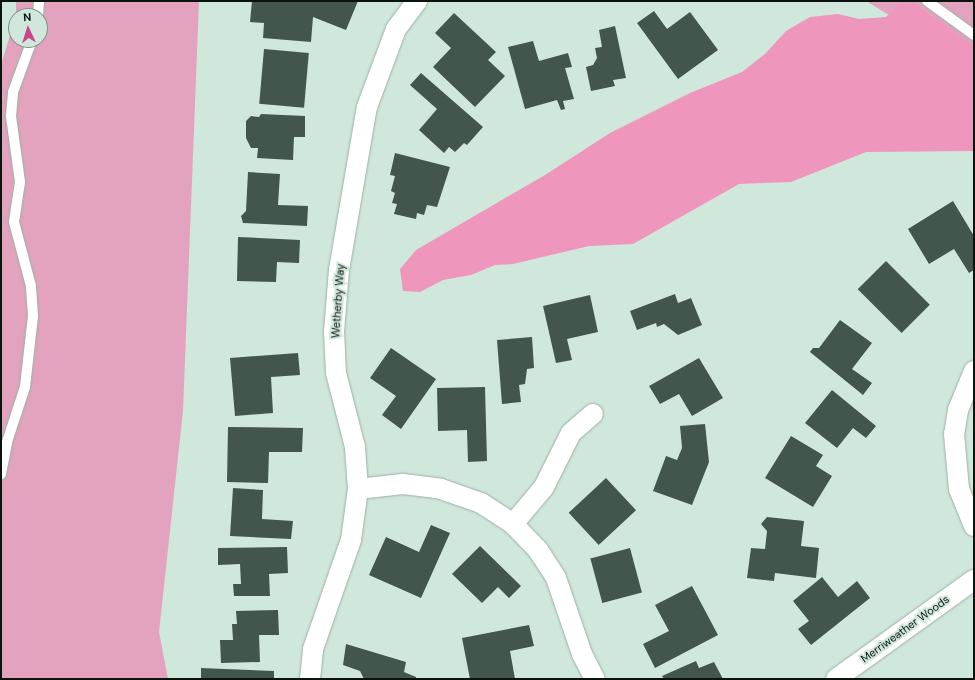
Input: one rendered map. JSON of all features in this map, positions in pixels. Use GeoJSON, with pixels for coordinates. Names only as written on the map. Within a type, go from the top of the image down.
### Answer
{"type":"FeatureCollection","features":[{"type":"Feature","properties":{"kind":"street","name":"Wetherby Way"},"geometry":{"type":"LineString","coordinates":[[310,679],[313,649],[350,540],[358,489],[355,447],[336,373],[334,332],[339,270],[367,107],[396,29],[417,1]]}},
{"type":"Feature","properties":{"kind":"street"},"geometry":{"type":"LineString","coordinates":[[974,372],[958,410],[954,434],[959,489],[974,526]]}},
{"type":"Feature","properties":{"kind":"street"},"geometry":{"type":"LineString","coordinates":[[513,524],[544,487],[572,433],[593,414]]}},
{"type":"Feature","properties":{"kind":"street"},"geometry":{"type":"LineString","coordinates":[[358,489],[403,484],[441,489],[481,503],[513,524],[538,550],[556,578],[582,654],[595,679]]}},
{"type":"Feature","properties":{"kind":"street","name":"Merriweather Woods"},"geometry":{"type":"LineString","coordinates":[[836,679],[974,580]]}},
{"type":"Feature","properties":{"kind":"lane"},"geometry":{"type":"LineString","coordinates":[[927,1],[974,35]]}},
{"type":"Feature","properties":{"kind":"lane"},"geometry":{"type":"LineString","coordinates":[[1,474],[7,442],[25,387],[34,316],[31,286],[14,222],[20,182],[11,116],[13,92],[29,48]]}},
{"type":"Feature","properties":{"kind":"shaded area"},"geometry":{"type":"Polygon","coordinates":[[[16,1],[199,1],[183,411],[159,632],[168,679],[1,679],[1,65],[8,42],[8,48],[48,48],[48,8],[16,8],[16,1]]]}},
{"type":"Feature","properties":{"kind":"shaded area"},"geometry":{"type":"Polygon","coordinates":[[[866,1],[974,1],[974,67],[866,1]]]}},
{"type":"Feature","properties":{"kind":"shaded area"},"geometry":{"type":"Polygon","coordinates":[[[914,3],[974,46],[974,151],[866,152],[791,182],[739,184],[633,244],[589,246],[513,264],[495,265],[471,275],[443,280],[420,292],[403,291],[400,269],[416,250],[545,175],[610,133],[690,93],[742,72],[765,54],[786,31],[810,17],[838,14],[859,19],[886,17],[899,4],[914,3]]]}},
{"type":"Feature","properties":{"kind":"building"},"geometry":{"type":"Polygon","coordinates":[[[252,1],[358,1],[346,30],[313,17],[311,42],[263,38],[264,23],[250,22],[252,1]]]}},
{"type":"Feature","properties":{"kind":"building"},"geometry":{"type":"Polygon","coordinates":[[[654,11],[667,29],[690,12],[718,50],[678,79],[637,23],[654,11]]]}},
{"type":"Feature","properties":{"kind":"building"},"geometry":{"type":"Polygon","coordinates":[[[454,13],[496,52],[488,60],[505,76],[475,107],[433,67],[451,48],[435,33],[454,13]]]}},
{"type":"Feature","properties":{"kind":"building"},"geometry":{"type":"Polygon","coordinates":[[[615,26],[626,78],[613,80],[615,86],[591,91],[586,67],[593,65],[597,58],[595,48],[602,47],[599,30],[615,26]]]}},
{"type":"Feature","properties":{"kind":"building"},"geometry":{"type":"Polygon","coordinates":[[[533,41],[539,61],[568,53],[572,67],[565,68],[574,99],[563,101],[565,109],[561,110],[557,100],[525,109],[508,47],[533,41]]]}},
{"type":"Feature","properties":{"kind":"building"},"geometry":{"type":"Polygon","coordinates":[[[264,49],[309,53],[304,108],[259,104],[264,49]]]}},
{"type":"Feature","properties":{"kind":"building"},"geometry":{"type":"Polygon","coordinates":[[[421,73],[483,127],[467,145],[464,143],[455,152],[449,147],[444,153],[419,130],[437,109],[410,85],[421,73]]]}},
{"type":"Feature","properties":{"kind":"building"},"geometry":{"type":"Polygon","coordinates":[[[261,114],[305,116],[305,137],[294,137],[293,160],[257,158],[258,148],[251,148],[246,138],[246,121],[251,116],[259,117],[261,114]]]}},
{"type":"Feature","properties":{"kind":"building"},"geometry":{"type":"Polygon","coordinates":[[[395,153],[450,167],[437,207],[427,205],[424,215],[417,213],[416,219],[394,214],[397,204],[392,203],[395,193],[391,191],[395,176],[390,175],[395,153]]]}},
{"type":"Feature","properties":{"kind":"building"},"geometry":{"type":"Polygon","coordinates":[[[248,172],[280,174],[278,205],[308,206],[307,226],[243,223],[241,216],[246,211],[248,172]]]}},
{"type":"Feature","properties":{"kind":"building"},"geometry":{"type":"Polygon","coordinates":[[[953,201],[974,236],[974,270],[969,273],[954,249],[929,264],[908,229],[953,201]]]}},
{"type":"Feature","properties":{"kind":"building"},"geometry":{"type":"Polygon","coordinates":[[[238,237],[300,240],[299,263],[277,262],[276,282],[237,281],[238,237]]]}},
{"type":"Feature","properties":{"kind":"building"},"geometry":{"type":"Polygon","coordinates":[[[886,261],[930,305],[902,333],[858,289],[886,261]]]}},
{"type":"Feature","properties":{"kind":"building"},"geometry":{"type":"Polygon","coordinates":[[[675,294],[678,303],[691,298],[702,325],[678,335],[664,324],[657,327],[656,323],[637,330],[630,311],[675,294]]]}},
{"type":"Feature","properties":{"kind":"building"},"geometry":{"type":"Polygon","coordinates":[[[590,295],[598,332],[567,339],[572,360],[556,363],[543,306],[590,295]]]}},
{"type":"Feature","properties":{"kind":"building"},"geometry":{"type":"Polygon","coordinates":[[[840,320],[872,343],[852,369],[872,383],[863,395],[810,352],[813,348],[819,348],[840,320]]]}},
{"type":"Feature","properties":{"kind":"building"},"geometry":{"type":"Polygon","coordinates":[[[532,337],[534,368],[527,369],[525,384],[519,385],[521,402],[502,404],[497,340],[532,337]]]}},
{"type":"Feature","properties":{"kind":"building"},"geometry":{"type":"Polygon","coordinates":[[[391,348],[436,379],[401,429],[382,415],[396,396],[370,378],[391,348]]]}},
{"type":"Feature","properties":{"kind":"building"},"geometry":{"type":"Polygon","coordinates":[[[298,353],[300,375],[271,377],[273,413],[235,416],[230,358],[298,353]]]}},
{"type":"Feature","properties":{"kind":"building"},"geometry":{"type":"Polygon","coordinates":[[[699,358],[723,398],[692,416],[679,394],[660,404],[649,386],[699,358]]]}},
{"type":"Feature","properties":{"kind":"building"},"geometry":{"type":"Polygon","coordinates":[[[485,387],[487,461],[468,462],[467,430],[438,431],[437,388],[485,387]]]}},
{"type":"Feature","properties":{"kind":"building"},"geometry":{"type":"Polygon","coordinates":[[[832,390],[876,426],[866,438],[853,428],[837,448],[805,423],[832,390]]]}},
{"type":"Feature","properties":{"kind":"building"},"geometry":{"type":"Polygon","coordinates":[[[705,424],[709,462],[692,505],[653,491],[666,456],[677,460],[682,448],[680,426],[705,424]]]}},
{"type":"Feature","properties":{"kind":"building"},"geometry":{"type":"Polygon","coordinates":[[[228,427],[303,428],[302,452],[269,452],[268,483],[227,482],[228,427]]]}},
{"type":"Feature","properties":{"kind":"building"},"geometry":{"type":"Polygon","coordinates":[[[791,436],[823,455],[816,466],[832,476],[813,507],[765,478],[791,436]]]}},
{"type":"Feature","properties":{"kind":"building"},"geometry":{"type":"Polygon","coordinates":[[[606,478],[636,510],[599,545],[569,513],[606,478]]]}},
{"type":"Feature","properties":{"kind":"building"},"geometry":{"type":"Polygon","coordinates":[[[233,488],[263,490],[262,519],[293,521],[291,539],[230,536],[233,488]]]}},
{"type":"Feature","properties":{"kind":"building"},"geometry":{"type":"Polygon","coordinates":[[[767,517],[804,521],[801,546],[819,548],[816,578],[775,573],[774,581],[747,578],[751,548],[765,549],[767,531],[761,524],[767,517]]]}},
{"type":"Feature","properties":{"kind":"building"},"geometry":{"type":"Polygon","coordinates":[[[431,525],[450,533],[421,598],[369,575],[386,537],[419,552],[431,525]]]}},
{"type":"Feature","properties":{"kind":"building"},"geometry":{"type":"Polygon","coordinates":[[[480,546],[521,586],[509,598],[498,587],[482,603],[452,574],[480,546]]]}},
{"type":"Feature","properties":{"kind":"building"},"geometry":{"type":"Polygon","coordinates":[[[287,547],[288,573],[269,574],[270,596],[234,596],[233,584],[241,584],[240,564],[218,565],[218,548],[287,547]]]}},
{"type":"Feature","properties":{"kind":"building"},"geometry":{"type":"Polygon","coordinates":[[[630,548],[642,592],[602,603],[590,559],[630,548]]]}},
{"type":"Feature","properties":{"kind":"building"},"geometry":{"type":"Polygon","coordinates":[[[822,577],[838,597],[857,581],[870,598],[811,645],[798,629],[809,621],[793,601],[822,577]]]}},
{"type":"Feature","properties":{"kind":"building"},"geometry":{"type":"Polygon","coordinates":[[[692,586],[718,635],[655,668],[643,644],[669,631],[655,605],[692,586]]]}},
{"type":"Feature","properties":{"kind":"building"},"geometry":{"type":"Polygon","coordinates":[[[278,610],[279,635],[259,635],[260,662],[221,663],[220,640],[233,640],[232,624],[237,624],[236,611],[278,610]]]}},
{"type":"Feature","properties":{"kind":"building"},"geometry":{"type":"Polygon","coordinates":[[[529,625],[534,646],[510,651],[515,679],[470,679],[462,638],[529,625]]]}},
{"type":"Feature","properties":{"kind":"building"},"geometry":{"type":"Polygon","coordinates":[[[346,644],[406,662],[404,672],[416,677],[416,679],[364,679],[360,671],[343,665],[346,644]]]}},
{"type":"Feature","properties":{"kind":"building"},"geometry":{"type":"Polygon","coordinates":[[[696,661],[699,668],[714,662],[723,679],[664,679],[662,676],[696,661]]]}},
{"type":"Feature","properties":{"kind":"building"},"geometry":{"type":"Polygon","coordinates":[[[201,668],[274,671],[274,679],[201,679],[201,668]]]}}]}
